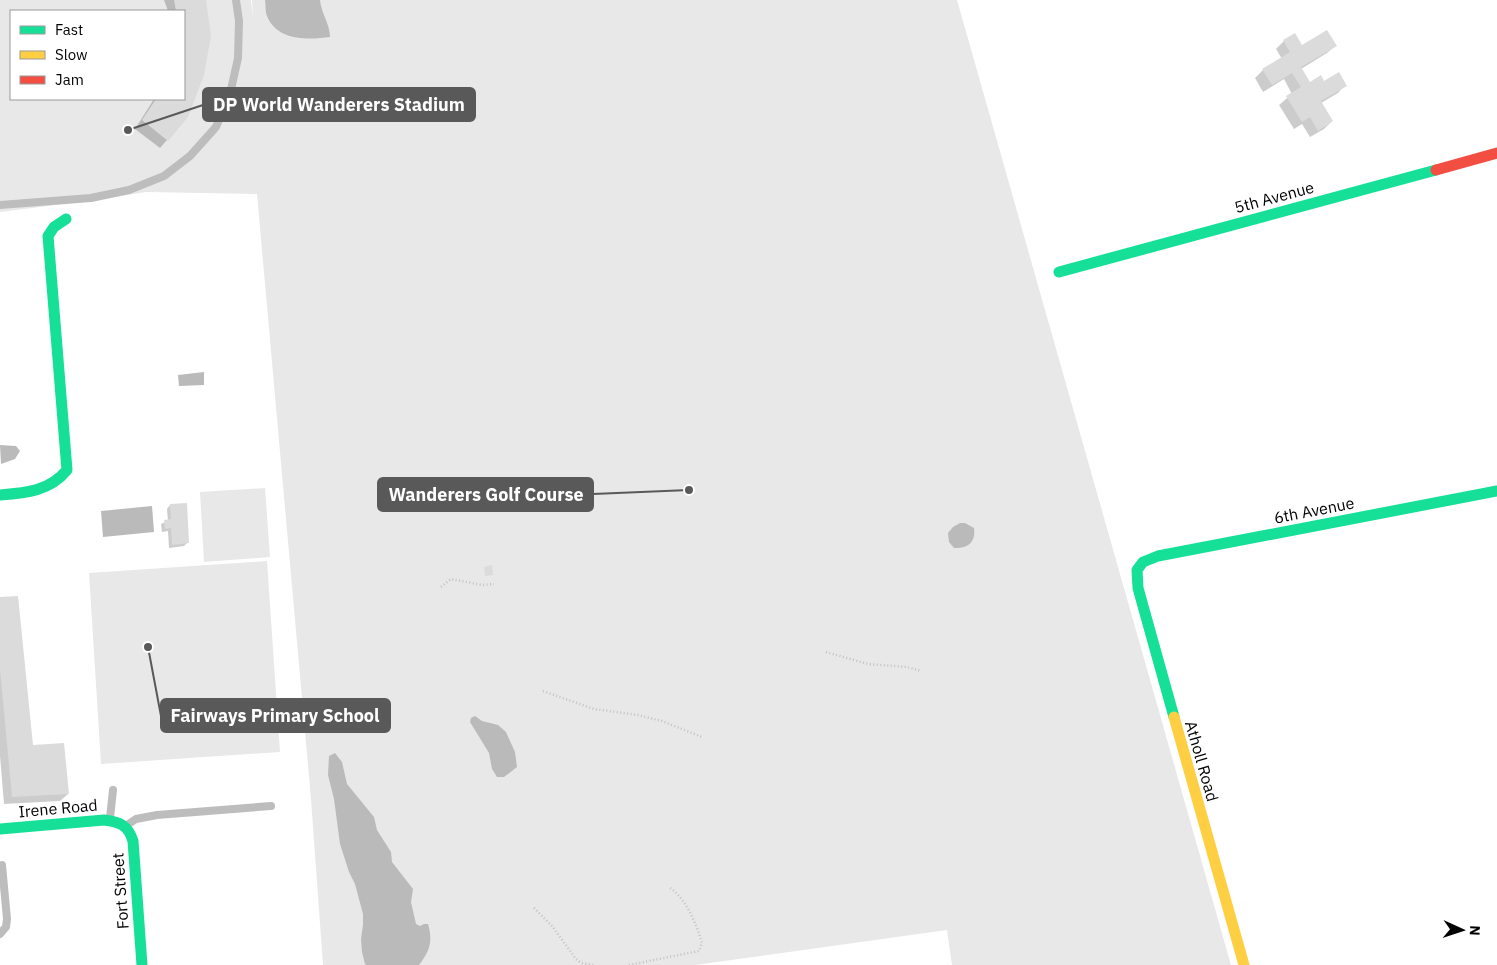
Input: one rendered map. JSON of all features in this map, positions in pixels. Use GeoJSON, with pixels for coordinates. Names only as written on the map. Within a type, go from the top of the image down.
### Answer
{"type":"FeatureCollection","features":[{"type":"Feature","properties":{"kind":"street","name":"5th Avenue"},"geometry":{"type":"LineString","coordinates":[[1059,272],[1497,153]]}},
{"type":"Feature","properties":{"kind":"street"},"geometry":{"type":"LineString","coordinates":[[0,495],[23,494],[42,490],[51,486],[67,470],[48,236],[54,227],[66,219]]}},
{"type":"Feature","properties":{"kind":"street","name":"6th Avenue"},"geometry":{"type":"LineString","coordinates":[[1139,565],[1158,556],[1497,491]]}},
{"type":"Feature","properties":{"kind":"street","name":"Atholl Road"},"geometry":{"type":"LineString","coordinates":[[1139,565],[1136,571],[1138,590],[1244,965]]}},
{"type":"Feature","properties":{"kind":"street","name":"Irene Road"},"geometry":{"type":"LineString","coordinates":[[0,829],[118,823]]}},
{"type":"Feature","properties":{"kind":"street","name":"Fort Street"},"geometry":{"type":"LineString","coordinates":[[118,823],[130,831],[133,841],[142,965]]}},
{"type":"Feature","properties":{"kind":"lane"},"geometry":{"type":"LineString","coordinates":[[0,205],[91,198],[129,190],[164,176],[190,156],[216,127],[230,94],[238,58],[236,0]]}},
{"type":"Feature","properties":{"kind":"lane"},"geometry":{"type":"LineString","coordinates":[[113,790],[118,823],[144,817],[271,806]]}},
{"type":"Feature","properties":{"kind":"lane"},"geometry":{"type":"LineString","coordinates":[[0,934],[6,927],[7,919],[2,865]]}},
{"type":"Feature","properties":{"kind":"path"},"geometry":{"type":"LineString","coordinates":[[441,587],[451,579],[482,585],[494,584]]}},
{"type":"Feature","properties":{"kind":"path"},"geometry":{"type":"LineString","coordinates":[[826,652],[868,664],[907,667],[921,671]]}},
{"type":"Feature","properties":{"kind":"path"},"geometry":{"type":"LineString","coordinates":[[543,691],[594,709],[638,715],[662,721],[702,737]]}},
{"type":"Feature","properties":{"kind":"path"},"geometry":{"type":"LineString","coordinates":[[629,965],[699,951],[702,943],[693,918],[680,897],[669,887]]}},
{"type":"Feature","properties":{"kind":"path"},"geometry":{"type":"LineString","coordinates":[[534,908],[552,926],[576,959],[581,963],[594,965]]}},
{"type":"Feature","properties":{"kind":"shaded area"},"geometry":{"type":"Polygon","coordinates":[[[0,0],[251,0],[253,18],[252,0],[957,0],[1231,965],[952,965],[947,930],[695,965],[323,965],[311,799],[257,194],[146,192],[0,212],[0,0]]]}},
{"type":"Feature","properties":{"kind":"shaded area"},"geometry":{"type":"Polygon","coordinates":[[[265,0],[320,0],[330,37],[294,37],[278,30],[267,16],[265,0]]]}},
{"type":"Feature","properties":{"kind":"shaded area"},"geometry":{"type":"Polygon","coordinates":[[[204,372],[204,385],[179,386],[178,375],[204,372]]]}},
{"type":"Feature","properties":{"kind":"shaded area"},"geometry":{"type":"Polygon","coordinates":[[[0,445],[16,446],[20,451],[15,459],[1,464],[0,445]]]}},
{"type":"Feature","properties":{"kind":"shaded area"},"geometry":{"type":"Polygon","coordinates":[[[265,488],[270,557],[204,562],[200,492],[265,488]]]}},
{"type":"Feature","properties":{"kind":"shaded area"},"geometry":{"type":"Polygon","coordinates":[[[152,506],[154,532],[103,537],[101,511],[152,506]]]}},
{"type":"Feature","properties":{"kind":"shaded area"},"geometry":{"type":"Polygon","coordinates":[[[960,523],[965,523],[974,528],[974,537],[967,546],[954,548],[949,542],[948,533],[960,523]]]}},
{"type":"Feature","properties":{"kind":"shaded area"},"geometry":{"type":"Polygon","coordinates":[[[267,561],[280,752],[101,764],[89,573],[267,561]]]}},
{"type":"Feature","properties":{"kind":"shaded area"},"geometry":{"type":"Polygon","coordinates":[[[475,716],[482,721],[498,725],[506,732],[515,752],[517,767],[504,777],[497,777],[492,769],[489,753],[470,722],[471,718],[475,716]]]}},
{"type":"Feature","properties":{"kind":"shaded area"},"geometry":{"type":"Polygon","coordinates":[[[335,753],[342,762],[347,784],[374,817],[377,830],[391,852],[392,862],[413,889],[411,902],[416,924],[420,926],[428,924],[429,946],[426,955],[419,965],[365,964],[361,939],[363,914],[355,884],[340,844],[334,799],[328,775],[329,756],[335,753]]]}},
{"type":"Feature","properties":{"kind":"building"},"geometry":{"type":"Polygon","coordinates":[[[174,0],[206,0],[211,36],[204,75],[188,117],[168,141],[142,120],[155,100],[185,100],[185,10],[176,10],[174,0]]]}},
{"type":"Feature","properties":{"kind":"building"},"geometry":{"type":"Polygon","coordinates":[[[1327,30],[1337,46],[1301,67],[1310,82],[1321,75],[1324,81],[1339,72],[1347,86],[1321,101],[1333,121],[1318,131],[1310,117],[1302,122],[1286,96],[1301,87],[1292,73],[1272,85],[1262,69],[1290,52],[1283,40],[1295,33],[1302,45],[1327,30]]]}},
{"type":"Feature","properties":{"kind":"building"},"geometry":{"type":"Polygon","coordinates":[[[187,503],[189,543],[172,545],[171,528],[165,529],[164,520],[171,519],[170,504],[187,503]]]}},
{"type":"Feature","properties":{"kind":"building"},"geometry":{"type":"Polygon","coordinates":[[[492,565],[493,575],[485,576],[484,567],[492,565]]]}},
{"type":"Feature","properties":{"kind":"building"},"geometry":{"type":"Polygon","coordinates":[[[18,596],[33,745],[64,743],[69,794],[12,797],[0,669],[0,597],[18,596]]]}},
{"type":"Feature","properties":{"kind":"traffic: fast"},"geometry":{"type":"LineString","coordinates":[[1059,272],[1436,170]]}},
{"type":"Feature","properties":{"kind":"traffic: fast"},"geometry":{"type":"LineString","coordinates":[[0,495],[37,490],[53,482],[67,470],[48,236],[54,227],[66,219]]}},
{"type":"Feature","properties":{"kind":"traffic: fast"},"geometry":{"type":"LineString","coordinates":[[1174,717],[1138,588],[1137,570],[1143,562],[1158,556],[1497,491]]}},
{"type":"Feature","properties":{"kind":"traffic: fast"},"geometry":{"type":"LineString","coordinates":[[0,829],[104,820],[123,825],[129,831],[133,841],[142,965]]}},
{"type":"Feature","properties":{"kind":"traffic: slow"},"geometry":{"type":"LineString","coordinates":[[1174,717],[1244,965]]}},
{"type":"Feature","properties":{"kind":"traffic: jam"},"geometry":{"type":"LineString","coordinates":[[1436,170],[1497,153]]}},
{"type":"Feature","properties":{"kind":"place","name":"DP World Wanderers Stadium"},"geometry":{"type":"Point","coordinates":[128,130]}},
{"type":"Feature","properties":{"kind":"place","name":"Wanderers Golf Course"},"geometry":{"type":"Point","coordinates":[689,490]}},
{"type":"Feature","properties":{"kind":"place","name":"Fairways Primary School"},"geometry":{"type":"Point","coordinates":[148,647]}}]}
